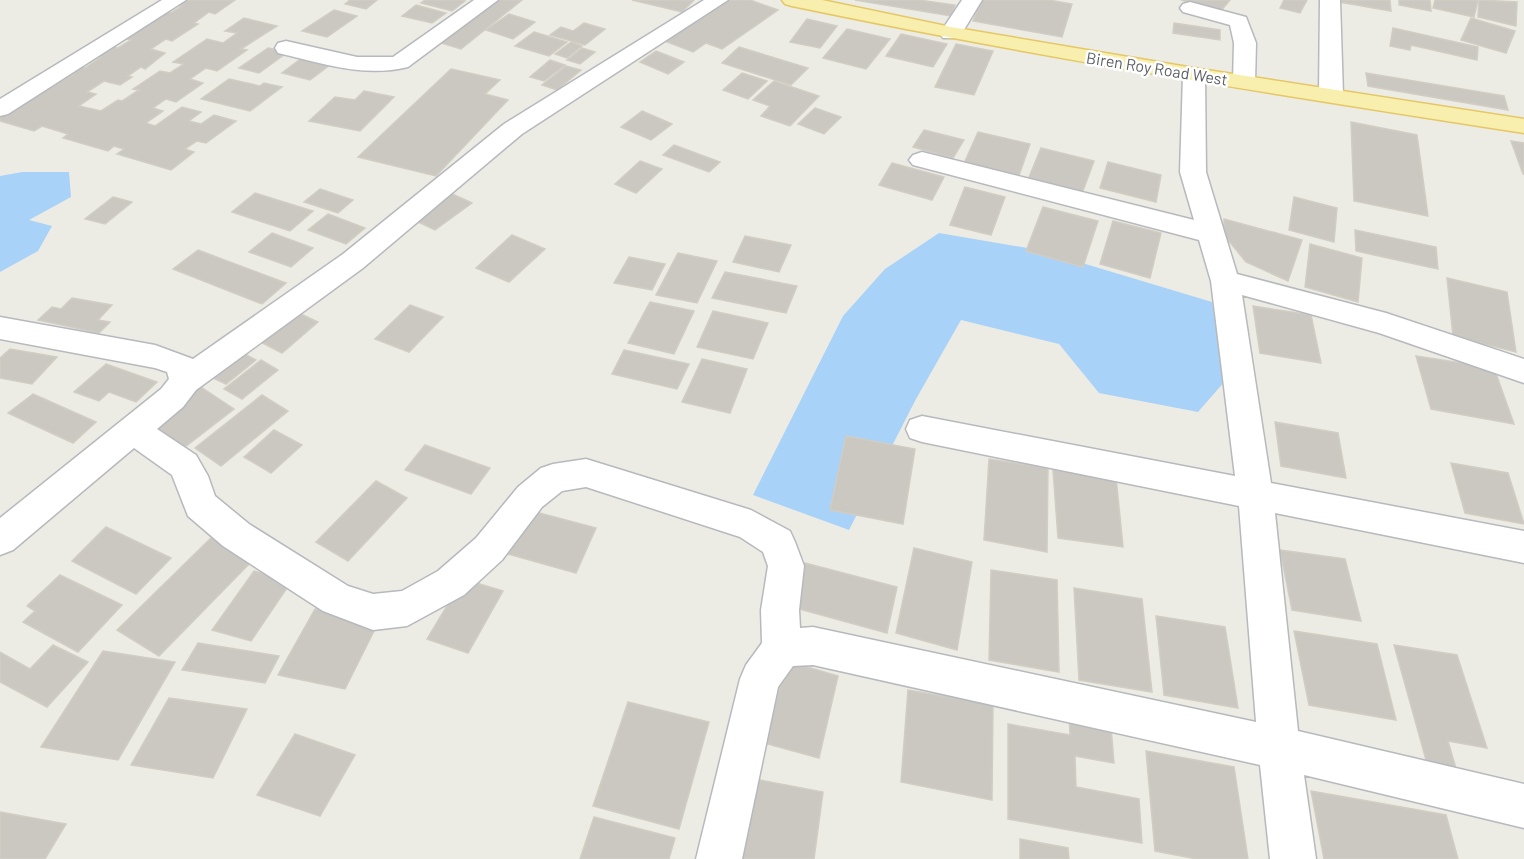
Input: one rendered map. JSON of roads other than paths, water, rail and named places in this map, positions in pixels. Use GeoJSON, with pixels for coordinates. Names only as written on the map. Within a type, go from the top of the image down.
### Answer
{"type":"FeatureCollection","features":[{"type":"Feature","properties":{"kind":"main road","name":"Biren Roy Road West"},"geometry":{"type":"LineString","coordinates":[[792,0],[951,33],[1194,75],[1524,126]]}},
{"type":"Feature","properties":{"kind":"street"},"geometry":{"type":"LineString","coordinates":[[0,109],[176,0]]}},
{"type":"Feature","properties":{"kind":"street"},"geometry":{"type":"LineString","coordinates":[[286,48],[368,65],[386,66],[400,62],[488,0]]}},
{"type":"Feature","properties":{"kind":"street"},"geometry":{"type":"LineString","coordinates":[[0,538],[131,429],[172,398],[185,381],[353,261],[513,129],[718,0]]}},
{"type":"Feature","properties":{"kind":"street"},"geometry":{"type":"LineString","coordinates":[[951,33],[972,0]]}},
{"type":"Feature","properties":{"kind":"street"},"geometry":{"type":"LineString","coordinates":[[1330,0],[1331,95]]}},
{"type":"Feature","properties":{"kind":"street"},"geometry":{"type":"LineString","coordinates":[[1190,8],[1239,21],[1245,32],[1244,82]]}},
{"type":"Feature","properties":{"kind":"street"},"geometry":{"type":"LineString","coordinates":[[1194,75],[1193,172],[1225,281],[1255,493],[1279,748],[1293,859]]}},
{"type":"Feature","properties":{"kind":"street"},"geometry":{"type":"LineString","coordinates":[[922,160],[1212,234]]}},
{"type":"Feature","properties":{"kind":"street"},"geometry":{"type":"LineString","coordinates":[[1225,281],[1386,324],[1524,371]]}},
{"type":"Feature","properties":{"kind":"street"},"geometry":{"type":"LineString","coordinates":[[0,328],[181,364],[185,381]]}},
{"type":"Feature","properties":{"kind":"street"},"geometry":{"type":"LineString","coordinates":[[131,429],[184,465],[191,476],[200,505],[236,535],[336,599],[373,612],[407,608],[451,583],[489,549],[530,497],[553,478],[586,473],[751,525],[777,542],[786,566],[780,610],[782,648],[760,679],[719,859]]}},
{"type":"Feature","properties":{"kind":"street"},"geometry":{"type":"LineString","coordinates":[[922,429],[1524,547]]}},
{"type":"Feature","properties":{"kind":"street"},"geometry":{"type":"LineString","coordinates":[[782,648],[813,646],[1279,748],[1524,806]]}},
{"type":"Feature","properties":{"kind":"water"},"geometry":{"type":"Polygon","coordinates":[[[22,172],[69,172],[71,197],[29,220],[52,226],[38,251],[0,272],[0,176],[22,172]]]}},
{"type":"Feature","properties":{"kind":"water"},"geometry":{"type":"Polygon","coordinates":[[[939,233],[1039,250],[1212,302],[1225,381],[1198,412],[1099,393],[1059,344],[961,320],[916,399],[849,530],[753,495],[843,316],[885,269],[939,233]]]}}]}
